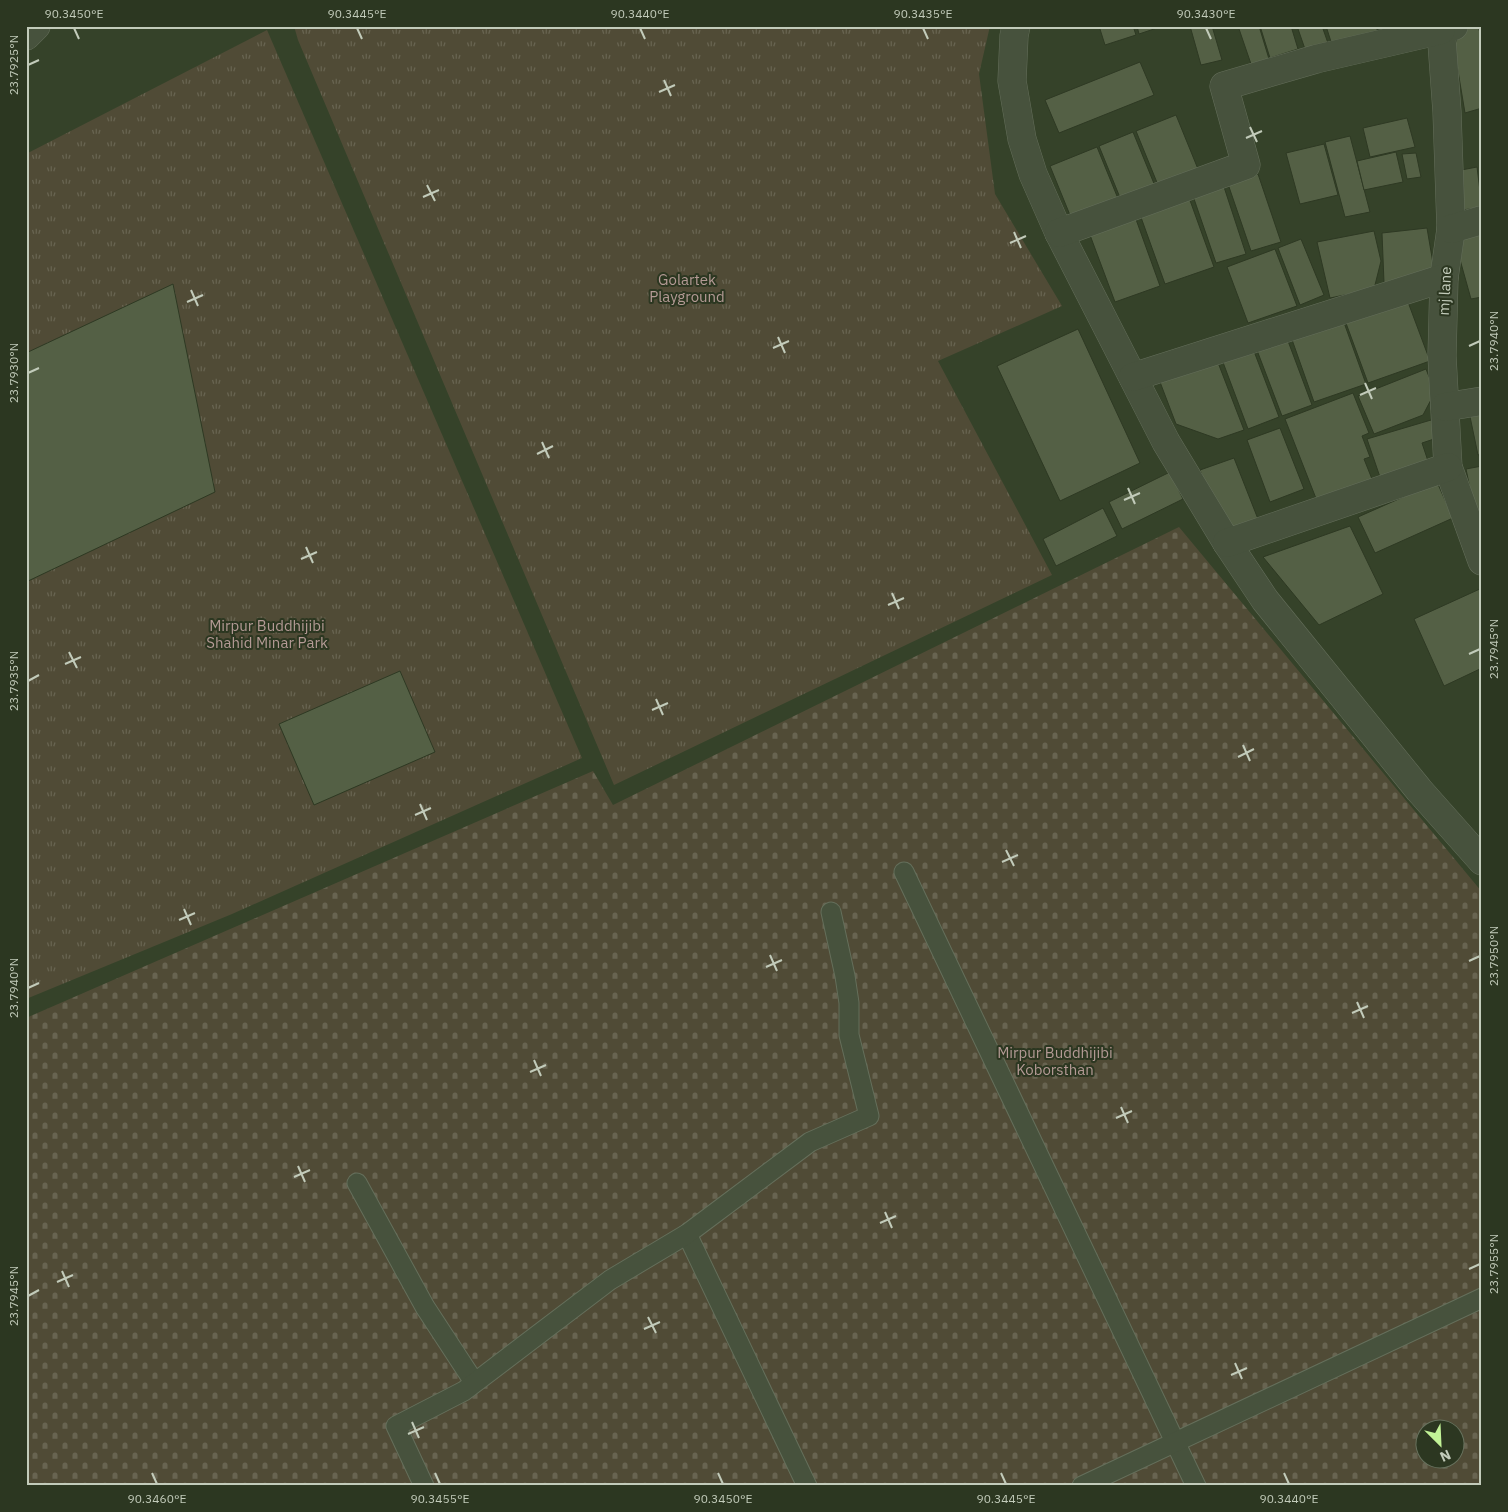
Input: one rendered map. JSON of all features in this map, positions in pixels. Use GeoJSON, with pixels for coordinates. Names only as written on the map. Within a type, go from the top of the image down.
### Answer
{"type":"FeatureCollection","features":[{"type":"Feature","properties":{"kind":"street"},"geometry":{"type":"LineString","coordinates":[[26,36],[36,26]]}},
{"type":"Feature","properties":{"kind":"street"},"geometry":{"type":"LineString","coordinates":[[1016,26],[1012,81],[1022,140],[1033,174],[1059,233],[1166,442],[1227,543],[1265,600],[1419,790],[1482,861]]}},
{"type":"Feature","properties":{"kind":"street"},"geometry":{"type":"LineString","coordinates":[[1059,233],[1246,165],[1224,86],[1316,59],[1447,28]]}},
{"type":"Feature","properties":{"kind":"street","name":"mj lane"},"geometry":{"type":"LineString","coordinates":[[1447,28],[1447,112],[1451,229],[1444,278],[1442,356],[1448,467],[1482,561]]}},
{"type":"Feature","properties":{"kind":"street"},"geometry":{"type":"LineString","coordinates":[[1451,229],[1482,220]]}},
{"type":"Feature","properties":{"kind":"street"},"geometry":{"type":"LineString","coordinates":[[1133,377],[1444,278]]}},
{"type":"Feature","properties":{"kind":"street"},"geometry":{"type":"LineString","coordinates":[[1445,407],[1482,401]]}},
{"type":"Feature","properties":{"kind":"street"},"geometry":{"type":"LineString","coordinates":[[1227,543],[1448,467]]}},
{"type":"Feature","properties":{"kind":"lane"},"geometry":{"type":"LineString","coordinates":[[904,872],[1196,1486]]}},
{"type":"Feature","properties":{"kind":"lane"},"geometry":{"type":"LineString","coordinates":[[424,1486],[396,1426],[464,1391],[610,1280],[687,1234],[810,1142],[870,1116],[849,1035],[850,1003],[831,912]]}},
{"type":"Feature","properties":{"kind":"lane"},"geometry":{"type":"LineString","coordinates":[[357,1183],[425,1307],[474,1382]]}},
{"type":"Feature","properties":{"kind":"lane"},"geometry":{"type":"LineString","coordinates":[[687,1234],[806,1486]]}},
{"type":"Feature","properties":{"kind":"lane"},"geometry":{"type":"LineString","coordinates":[[1082,1486],[1482,1298]]}},
{"type":"Feature","properties":{"kind":"green space","name":"Golartek Playground"},"geometry":{"type":"Polygon","coordinates":[[[294,26],[990,26],[979,74],[995,194],[1062,306],[938,361],[1052,575],[614,785],[298,40],[294,26]]]}},
{"type":"Feature","properties":{"kind":"green space","name":"Mirpur Buddhijibi Shahid Minar Park"},"geometry":{"type":"Polygon","coordinates":[[[267,30],[582,758],[232,914],[26,999],[26,154],[267,30]]]}},
{"type":"Feature","properties":{"kind":"green space","name":"Mirpur Buddhijibi Koborsthan"},"geometry":{"type":"Polygon","coordinates":[[[1179,527],[1482,892],[1482,1486],[26,1486],[26,1018],[593,771],[613,805],[1179,527]]]}},
{"type":"Feature","properties":{"kind":"building"},"geometry":{"type":"Polygon","coordinates":[[[1099,26],[1133,26],[1136,35],[1105,45],[1099,26]]]}},
{"type":"Feature","properties":{"kind":"building"},"geometry":{"type":"Polygon","coordinates":[[[1137,26],[1163,26],[1139,34],[1137,26]]]}},
{"type":"Feature","properties":{"kind":"building"},"geometry":{"type":"Polygon","coordinates":[[[1190,26],[1212,26],[1222,60],[1201,65],[1190,26]]]}},
{"type":"Feature","properties":{"kind":"building"},"geometry":{"type":"Polygon","coordinates":[[[1238,26],[1259,26],[1269,59],[1251,64],[1238,26]]]}},
{"type":"Feature","properties":{"kind":"building"},"geometry":{"type":"Polygon","coordinates":[[[1260,26],[1291,26],[1298,49],[1270,58],[1260,26]]]}},
{"type":"Feature","properties":{"kind":"building"},"geometry":{"type":"Polygon","coordinates":[[[1297,26],[1322,26],[1329,46],[1306,52],[1297,26]]]}},
{"type":"Feature","properties":{"kind":"building"},"geometry":{"type":"Polygon","coordinates":[[[1326,26],[1376,26],[1379,36],[1333,48],[1326,26]]]}},
{"type":"Feature","properties":{"kind":"building"},"geometry":{"type":"Polygon","coordinates":[[[1472,26],[1478,26],[1482,40],[1482,108],[1465,113],[1454,47],[1460,31],[1472,26]]]}},
{"type":"Feature","properties":{"kind":"building"},"geometry":{"type":"Polygon","coordinates":[[[1140,62],[1154,95],[1059,133],[1045,100],[1140,62]]]}},
{"type":"Feature","properties":{"kind":"building"},"geometry":{"type":"Polygon","coordinates":[[[1176,115],[1198,169],[1158,185],[1136,131],[1176,115]]]}},
{"type":"Feature","properties":{"kind":"building"},"geometry":{"type":"Polygon","coordinates":[[[1407,118],[1415,147],[1370,157],[1363,128],[1407,118]]]}},
{"type":"Feature","properties":{"kind":"building"},"geometry":{"type":"Polygon","coordinates":[[[1133,132],[1155,186],[1121,200],[1099,146],[1133,132]]]}},
{"type":"Feature","properties":{"kind":"building"},"geometry":{"type":"Polygon","coordinates":[[[1350,136],[1370,212],[1345,217],[1325,142],[1350,136]]]}},
{"type":"Feature","properties":{"kind":"building"},"geometry":{"type":"Polygon","coordinates":[[[1324,144],[1338,195],[1300,204],[1286,153],[1324,144]]]}},
{"type":"Feature","properties":{"kind":"building"},"geometry":{"type":"Polygon","coordinates":[[[1097,147],[1119,201],[1072,220],[1050,166],[1097,147]]]}},
{"type":"Feature","properties":{"kind":"building"},"geometry":{"type":"Polygon","coordinates":[[[1396,152],[1403,182],[1364,190],[1357,161],[1396,152]]]}},
{"type":"Feature","properties":{"kind":"building"},"geometry":{"type":"Polygon","coordinates":[[[1416,153],[1421,177],[1407,179],[1402,154],[1416,153]]]}},
{"type":"Feature","properties":{"kind":"building"},"geometry":{"type":"Polygon","coordinates":[[[1477,167],[1482,207],[1450,212],[1456,171],[1477,167]]]}},
{"type":"Feature","properties":{"kind":"building"},"geometry":{"type":"Polygon","coordinates":[[[1258,174],[1281,242],[1251,251],[1228,184],[1258,174]]]}},
{"type":"Feature","properties":{"kind":"building"},"geometry":{"type":"Polygon","coordinates":[[[1224,187],[1246,254],[1216,263],[1193,196],[1224,187]]]}},
{"type":"Feature","properties":{"kind":"building"},"geometry":{"type":"Polygon","coordinates":[[[1187,192],[1214,267],[1165,284],[1138,209],[1187,192]]]}},
{"type":"Feature","properties":{"kind":"building"},"geometry":{"type":"Polygon","coordinates":[[[1133,211],[1160,286],[1115,302],[1087,227],[1133,211]]]}},
{"type":"Feature","properties":{"kind":"building"},"geometry":{"type":"Polygon","coordinates":[[[1482,224],[1482,297],[1471,299],[1452,231],[1482,224]]]}},
{"type":"Feature","properties":{"kind":"building"},"geometry":{"type":"Polygon","coordinates":[[[1427,228],[1434,269],[1384,283],[1382,233],[1427,228]]]}},
{"type":"Feature","properties":{"kind":"building"},"geometry":{"type":"Polygon","coordinates":[[[1374,231],[1381,261],[1374,289],[1330,298],[1317,242],[1374,231]]]}},
{"type":"Feature","properties":{"kind":"building"},"geometry":{"type":"Polygon","coordinates":[[[1301,239],[1324,295],[1300,305],[1278,248],[1301,239]]]}},
{"type":"Feature","properties":{"kind":"building"},"geometry":{"type":"Polygon","coordinates":[[[1275,249],[1297,306],[1248,323],[1227,267],[1275,249]]]}},
{"type":"Feature","properties":{"kind":"building"},"geometry":{"type":"Polygon","coordinates":[[[173,284],[215,492],[26,582],[26,353],[173,284]]]}},
{"type":"Feature","properties":{"kind":"building"},"geometry":{"type":"Polygon","coordinates":[[[1405,294],[1430,361],[1368,383],[1343,315],[1405,294]]]}},
{"type":"Feature","properties":{"kind":"building"},"geometry":{"type":"Polygon","coordinates":[[[1342,317],[1366,384],[1314,402],[1290,334],[1342,317]]]}},
{"type":"Feature","properties":{"kind":"building"},"geometry":{"type":"Polygon","coordinates":[[[1078,329],[1140,463],[1060,501],[997,366],[1078,329]]]}},
{"type":"Feature","properties":{"kind":"building"},"geometry":{"type":"Polygon","coordinates":[[[1285,333],[1312,405],[1282,416],[1255,345],[1285,333]]]}},
{"type":"Feature","properties":{"kind":"building"},"geometry":{"type":"Polygon","coordinates":[[[1252,346],[1279,417],[1248,429],[1221,357],[1252,346]]]}},
{"type":"Feature","properties":{"kind":"building"},"geometry":{"type":"Polygon","coordinates":[[[1217,360],[1244,430],[1218,439],[1176,424],[1160,382],[1217,360]]]}},
{"type":"Feature","properties":{"kind":"building"},"geometry":{"type":"Polygon","coordinates":[[[1426,369],[1435,392],[1423,415],[1374,434],[1358,396],[1426,369]]]}},
{"type":"Feature","properties":{"kind":"building"},"geometry":{"type":"Polygon","coordinates":[[[1353,393],[1369,433],[1362,436],[1370,457],[1364,459],[1372,479],[1317,501],[1285,419],[1353,393]]]}},
{"type":"Feature","properties":{"kind":"building"},"geometry":{"type":"Polygon","coordinates":[[[1482,405],[1482,454],[1478,455],[1468,407],[1482,405]]]}},
{"type":"Feature","properties":{"kind":"building"},"geometry":{"type":"Polygon","coordinates":[[[1431,420],[1437,438],[1422,443],[1429,464],[1381,480],[1367,439],[1431,420]]]}},
{"type":"Feature","properties":{"kind":"building"},"geometry":{"type":"Polygon","coordinates":[[[1280,428],[1304,489],[1270,502],[1247,440],[1280,428]]]}},
{"type":"Feature","properties":{"kind":"building"},"geometry":{"type":"Polygon","coordinates":[[[1234,458],[1258,519],[1224,532],[1200,470],[1234,458]]]}},
{"type":"Feature","properties":{"kind":"building"},"geometry":{"type":"Polygon","coordinates":[[[1482,466],[1482,517],[1476,518],[1466,469],[1482,466]]]}},
{"type":"Feature","properties":{"kind":"building"},"geometry":{"type":"Polygon","coordinates":[[[1170,472],[1183,499],[1122,529],[1109,502],[1170,472]]]}},
{"type":"Feature","properties":{"kind":"building"},"geometry":{"type":"Polygon","coordinates":[[[1437,482],[1453,518],[1375,553],[1358,517],[1437,482]]]}},
{"type":"Feature","properties":{"kind":"building"},"geometry":{"type":"Polygon","coordinates":[[[1103,508],[1117,536],[1056,566],[1043,539],[1103,508]]]}},
{"type":"Feature","properties":{"kind":"building"},"geometry":{"type":"Polygon","coordinates":[[[1350,526],[1383,594],[1319,625],[1263,557],[1350,526]]]}},
{"type":"Feature","properties":{"kind":"building"},"geometry":{"type":"Polygon","coordinates":[[[1482,588],[1482,668],[1444,686],[1414,619],[1482,588]]]}},
{"type":"Feature","properties":{"kind":"building"},"geometry":{"type":"Polygon","coordinates":[[[400,671],[435,752],[314,805],[279,724],[400,671]]]}}]}
